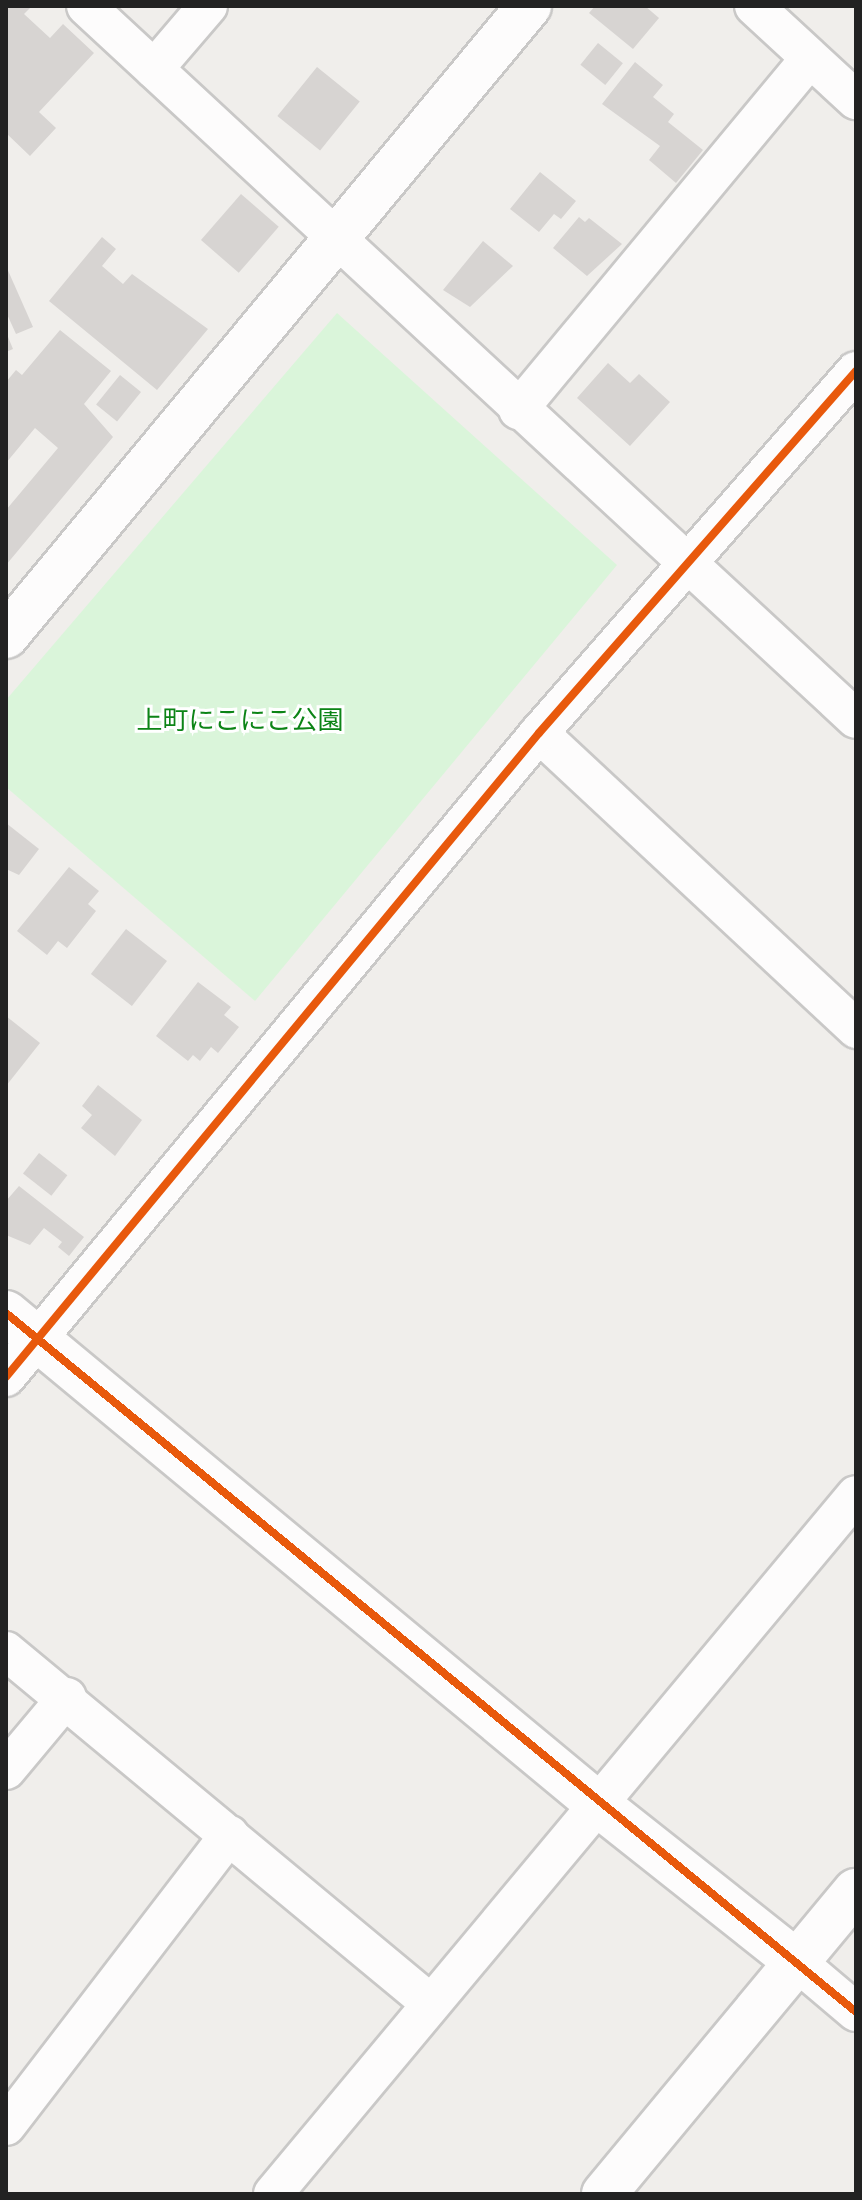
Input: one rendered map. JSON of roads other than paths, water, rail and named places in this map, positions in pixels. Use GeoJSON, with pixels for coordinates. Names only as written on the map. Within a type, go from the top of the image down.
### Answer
{"type":"FeatureCollection","features":[{"type":"Feature","properties":{"kind":"street"},"geometry":{"type":"LineString","coordinates":[[86,6],[337,237],[518,410],[689,560],[856,719]]}},
{"type":"Feature","properties":{"kind":"street"},"geometry":{"type":"LineString","coordinates":[[154,69],[208,6]]}},
{"type":"Feature","properties":{"kind":"street"},"geometry":{"type":"LineString","coordinates":[[8,629],[529,6]]}},
{"type":"Feature","properties":{"kind":"street"},"geometry":{"type":"LineString","coordinates":[[754,6],[856,100]]}},
{"type":"Feature","properties":{"kind":"street"},"geometry":{"type":"LineString","coordinates":[[518,410],[810,58]]}},
{"type":"Feature","properties":{"kind":"street"},"geometry":{"type":"LineString","coordinates":[[6,1377],[22,1326],[689,560],[853,380]]}},
{"type":"Feature","properties":{"kind":"street"},"geometry":{"type":"LineString","coordinates":[[539,733],[856,1029]]}},
{"type":"Feature","properties":{"kind":"street"},"geometry":{"type":"LineString","coordinates":[[22,1326],[600,1806],[856,2012]]}},
{"type":"Feature","properties":{"kind":"street"},"geometry":{"type":"LineString","coordinates":[[273,2194],[429,2002],[600,1806],[856,1495]]}},
{"type":"Feature","properties":{"kind":"street"},"geometry":{"type":"LineString","coordinates":[[6,1651],[67,1697],[429,2002]]}},
{"type":"Feature","properties":{"kind":"street"},"geometry":{"type":"LineString","coordinates":[[6,1770],[67,1697]]}},
{"type":"Feature","properties":{"kind":"street"},"geometry":{"type":"LineString","coordinates":[[6,2126],[229,1835]]}},
{"type":"Feature","properties":{"kind":"street"},"geometry":{"type":"LineString","coordinates":[[604,2194],[856,1891]]}},
{"type":"Feature","properties":{"kind":"park label","name":"上町にこにこ公園"},"geometry":{"type":"Point","coordinates":[240,720]}}]}
